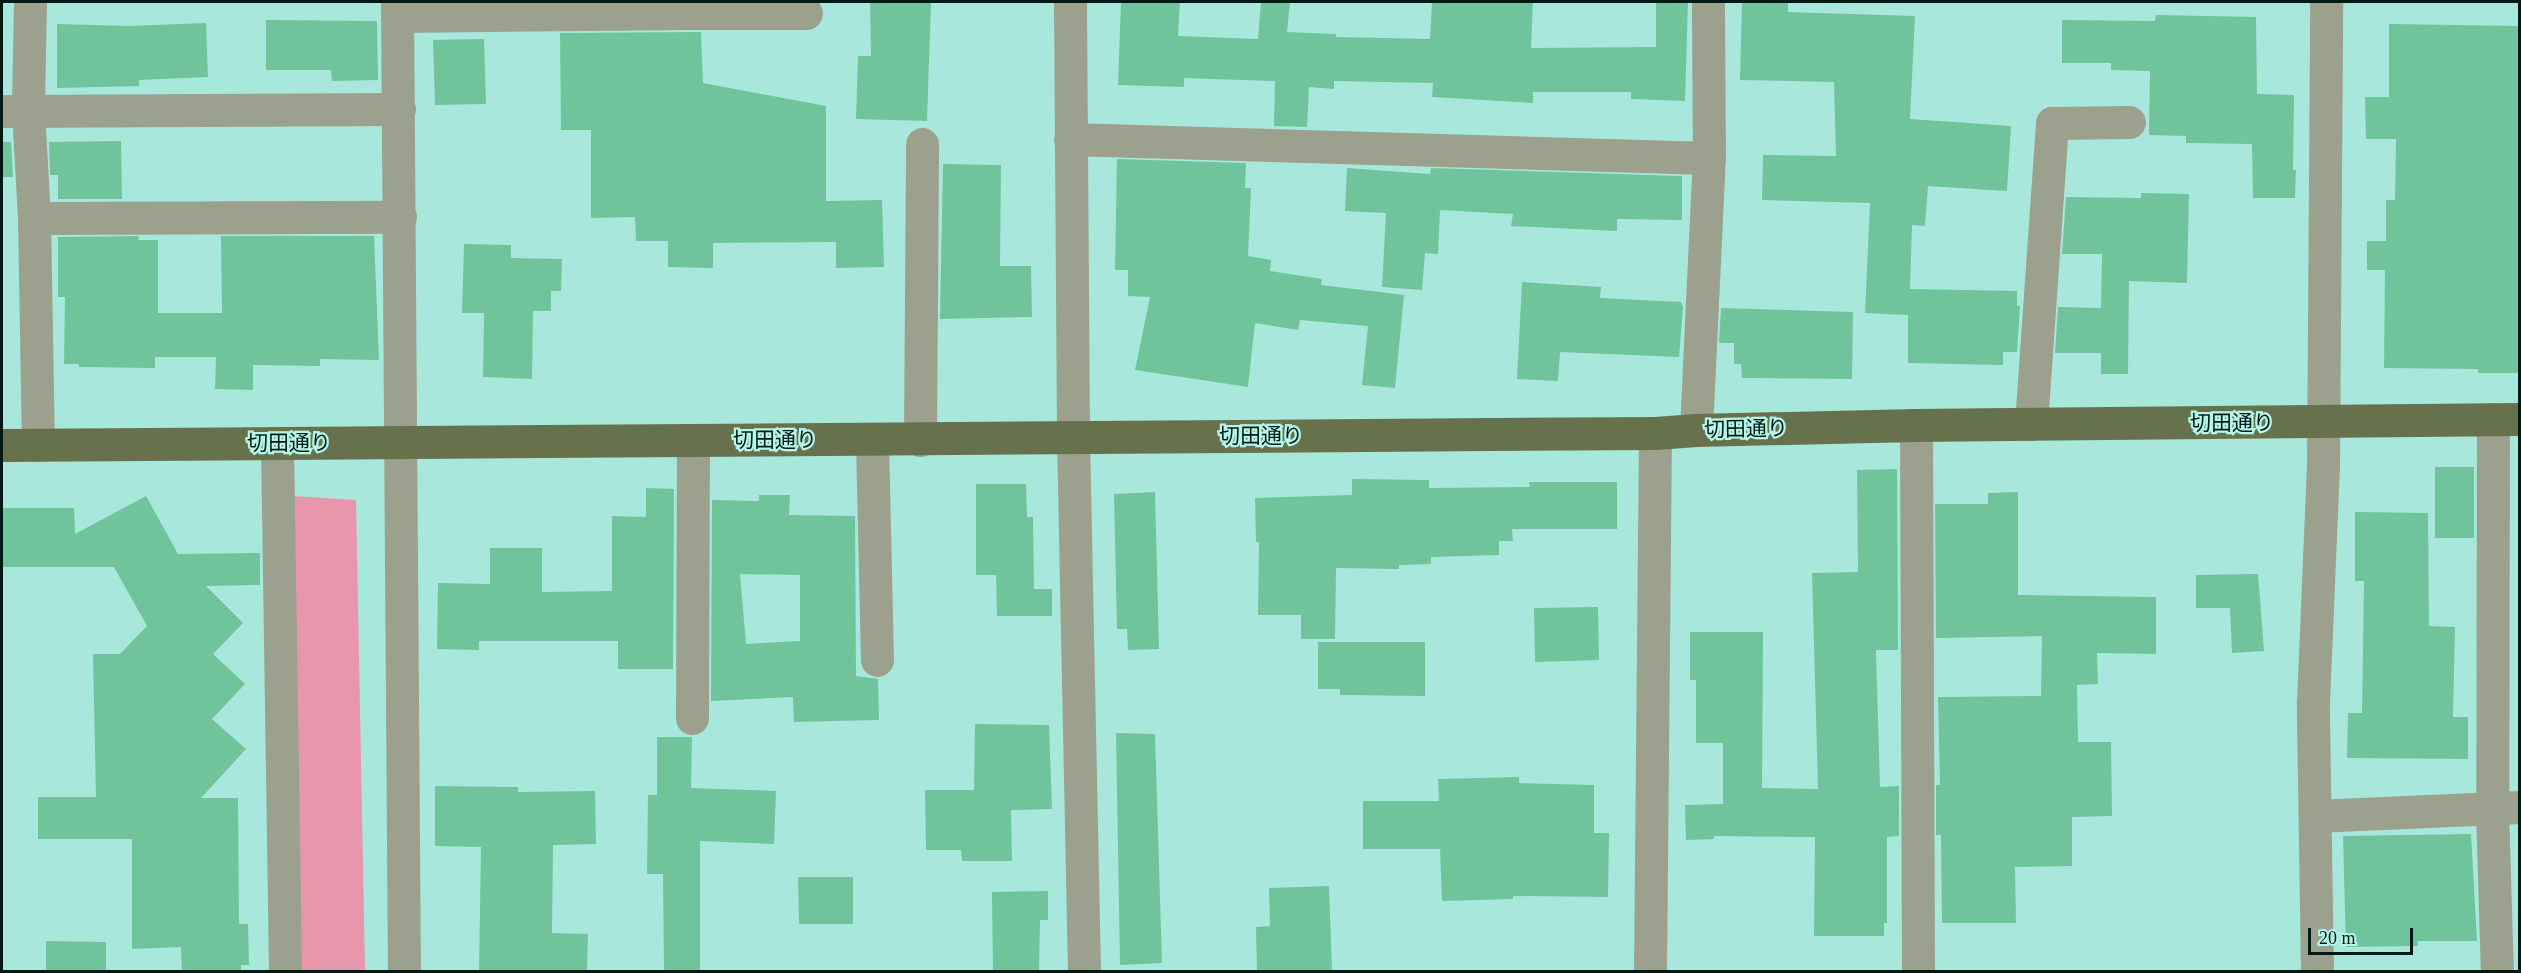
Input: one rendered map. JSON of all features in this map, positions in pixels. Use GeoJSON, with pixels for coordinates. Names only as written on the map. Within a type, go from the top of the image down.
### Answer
{"type":"FeatureCollection","features":[{"type":"Feature","properties":{"kind":"main road","name":"切田通り"},"geometry":{"type":"LineString","coordinates":[[2,445],[1655,434],[1696,430],[1916,425],[2506,419]]}},
{"type":"Feature","properties":{"kind":"street"},"geometry":{"type":"LineString","coordinates":[[30,2],[15,110],[34,218],[38,445]]}},
{"type":"Feature","properties":{"kind":"street"},"geometry":{"type":"LineString","coordinates":[[1070,2],[1073,438],[1084,972]]}},
{"type":"Feature","properties":{"kind":"street"},"geometry":{"type":"LineString","coordinates":[[1696,430],[1709,158],[1708,2]]}},
{"type":"Feature","properties":{"kind":"street"},"geometry":{"type":"LineString","coordinates":[[2317,972],[2313,703],[2324,422],[2326,2]]}},
{"type":"Feature","properties":{"kind":"street"},"geometry":{"type":"LineString","coordinates":[[404,972],[398,9],[691,8],[806,13]]}},
{"type":"Feature","properties":{"kind":"street"},"geometry":{"type":"LineString","coordinates":[[15,110],[399,109]]}},
{"type":"Feature","properties":{"kind":"street"},"geometry":{"type":"LineString","coordinates":[[2031,424],[2052,123],[2129,122]]}},
{"type":"Feature","properties":{"kind":"street"},"geometry":{"type":"LineString","coordinates":[[1070,139],[1709,158]]}},
{"type":"Feature","properties":{"kind":"street"},"geometry":{"type":"LineString","coordinates":[[920,440],[922,144]]}},
{"type":"Feature","properties":{"kind":"street"},"geometry":{"type":"LineString","coordinates":[[34,218],[400,217]]}},
{"type":"Feature","properties":{"kind":"street"},"geometry":{"type":"LineString","coordinates":[[2497,972],[2506,807],[2506,419]]}},
{"type":"Feature","properties":{"kind":"street"},"geometry":{"type":"LineString","coordinates":[[1916,425],[1918,972]]}},
{"type":"Feature","properties":{"kind":"street"},"geometry":{"type":"LineString","coordinates":[[1650,972],[1655,434]]}},
{"type":"Feature","properties":{"kind":"street"},"geometry":{"type":"LineString","coordinates":[[872,440],[877,660]]}},
{"type":"Feature","properties":{"kind":"street"},"geometry":{"type":"LineString","coordinates":[[692,718],[693,441]]}},
{"type":"Feature","properties":{"kind":"street"},"geometry":{"type":"LineString","coordinates":[[277,443],[285,972]]}},
{"type":"Feature","properties":{"kind":"street"},"geometry":{"type":"LineString","coordinates":[[2315,816],[2506,807]]}},
{"type":"Feature","properties":{"kind":"shaded area"},"geometry":{"type":"Polygon","coordinates":[[[292,496],[356,500],[365,971],[293,971],[292,496]]]}},
{"type":"Feature","properties":{"kind":"building"},"geometry":{"type":"Polygon","coordinates":[[[870,2],[931,2],[927,121],[856,119],[858,56],[871,56],[870,2]]]}},
{"type":"Feature","properties":{"kind":"building"},"geometry":{"type":"Polygon","coordinates":[[[1121,2],[1180,2],[1178,36],[1258,39],[1261,2],[1290,2],[1287,32],[1336,34],[1336,37],[1430,39],[1432,2],[1533,2],[1531,48],[1656,47],[1656,2],[1688,2],[1685,101],[1631,99],[1631,92],[1533,92],[1533,103],[1432,97],[1433,83],[1334,81],[1334,89],[1309,87],[1307,127],[1274,126],[1275,81],[1184,78],[1184,87],[1118,85],[1121,2]]]}},
{"type":"Feature","properties":{"kind":"building"},"geometry":{"type":"Polygon","coordinates":[[[1742,2],[1788,2],[1788,12],[1915,16],[1910,119],[2011,126],[2007,191],[1928,186],[1925,226],[1912,225],[1910,289],[2017,291],[2017,306],[2020,306],[2017,352],[2003,352],[2003,365],[1908,363],[1908,315],[1865,313],[1870,203],[1762,200],[1763,155],[1836,156],[1834,82],[1740,80],[1742,2]]]}},
{"type":"Feature","properties":{"kind":"building"},"geometry":{"type":"Polygon","coordinates":[[[2156,15],[2256,17],[2257,94],[2294,95],[2295,198],[2253,198],[2252,144],[2186,143],[2186,136],[2149,135],[2150,71],[2111,70],[2111,63],[2062,63],[2062,20],[2155,21],[2156,15]]]}},
{"type":"Feature","properties":{"kind":"building"},"geometry":{"type":"Polygon","coordinates":[[[266,20],[377,21],[378,80],[332,81],[331,70],[266,70],[266,20]]]}},
{"type":"Feature","properties":{"kind":"building"},"geometry":{"type":"Polygon","coordinates":[[[206,23],[208,77],[139,80],[139,86],[57,88],[57,24],[128,26],[206,23]]]}},
{"type":"Feature","properties":{"kind":"building"},"geometry":{"type":"Polygon","coordinates":[[[2389,24],[2520,26],[2520,373],[2478,373],[2478,369],[2384,368],[2385,270],[2367,270],[2367,241],[2386,241],[2386,200],[2395,200],[2396,139],[2366,139],[2365,97],[2389,97],[2389,24]]]}},
{"type":"Feature","properties":{"kind":"building"},"geometry":{"type":"Polygon","coordinates":[[[701,32],[703,83],[826,106],[826,201],[882,200],[884,267],[836,268],[836,242],[713,243],[713,268],[668,267],[668,241],[636,241],[635,217],[591,218],[591,130],[561,130],[560,33],[701,32]]]}},
{"type":"Feature","properties":{"kind":"building"},"geometry":{"type":"Polygon","coordinates":[[[484,39],[486,104],[435,105],[433,40],[484,39]]]}},
{"type":"Feature","properties":{"kind":"building"},"geometry":{"type":"Polygon","coordinates":[[[121,141],[122,199],[58,199],[58,175],[50,175],[49,142],[121,141]]]}},
{"type":"Feature","properties":{"kind":"building"},"geometry":{"type":"Polygon","coordinates":[[[2,142],[11,142],[13,177],[2,177],[2,142]]]}},
{"type":"Feature","properties":{"kind":"building"},"geometry":{"type":"Polygon","coordinates":[[[1117,159],[1246,163],[1245,188],[1251,188],[1248,256],[1271,260],[1270,271],[1322,279],[1321,285],[1404,295],[1395,388],[1362,385],[1368,326],[1300,320],[1298,330],[1255,323],[1248,387],[1135,370],[1150,297],[1128,296],[1128,270],[1115,270],[1117,159]]]}},
{"type":"Feature","properties":{"kind":"building"},"geometry":{"type":"Polygon","coordinates":[[[943,164],[1001,165],[1000,266],[1031,266],[1032,317],[940,319],[943,164]]]}},
{"type":"Feature","properties":{"kind":"building"},"geometry":{"type":"Polygon","coordinates":[[[1347,168],[1430,174],[1431,168],[1682,176],[1682,220],[1617,219],[1617,231],[1511,226],[1513,214],[1440,210],[1438,254],[1425,253],[1422,290],[1382,287],[1386,213],[1345,211],[1347,168]]]}},
{"type":"Feature","properties":{"kind":"building"},"geometry":{"type":"Polygon","coordinates":[[[2141,193],[2189,194],[2187,283],[2129,281],[2128,374],[2101,374],[2101,353],[2055,353],[2058,307],[2101,308],[2102,254],[2062,254],[2066,197],[2141,198],[2141,193]]]}},
{"type":"Feature","properties":{"kind":"building"},"geometry":{"type":"Polygon","coordinates":[[[139,236],[138,240],[158,240],[158,313],[222,313],[221,236],[374,236],[379,360],[320,359],[320,366],[253,365],[253,390],[215,389],[216,357],[155,357],[155,368],[79,367],[79,364],[64,364],[65,297],[58,297],[58,237],[139,236]]]}},
{"type":"Feature","properties":{"kind":"building"},"geometry":{"type":"Polygon","coordinates":[[[464,244],[511,245],[511,258],[562,259],[561,291],[551,291],[551,311],[533,311],[532,379],[483,377],[484,313],[462,313],[464,244]]]}},
{"type":"Feature","properties":{"kind":"building"},"geometry":{"type":"Polygon","coordinates":[[[1522,282],[1601,287],[1600,298],[1681,302],[1683,307],[1679,357],[1560,352],[1558,381],[1517,379],[1522,282]]]}},
{"type":"Feature","properties":{"kind":"building"},"geometry":{"type":"Polygon","coordinates":[[[1721,308],[1853,312],[1852,379],[1742,378],[1741,364],[1734,364],[1734,343],[1719,343],[1721,308]]]}},
{"type":"Feature","properties":{"kind":"building"},"geometry":{"type":"Polygon","coordinates":[[[2435,467],[2474,467],[2474,538],[2435,538],[2435,467]]]}},
{"type":"Feature","properties":{"kind":"building"},"geometry":{"type":"Polygon","coordinates":[[[1897,469],[1898,650],[1876,650],[1880,787],[1899,786],[1899,836],[1887,837],[1887,923],[1884,923],[1884,936],[1814,936],[1815,837],[1714,836],[1714,839],[1686,840],[1685,805],[1723,804],[1723,743],[1696,743],[1696,680],[1690,680],[1690,632],[1763,632],[1762,788],[1818,789],[1812,573],[1858,572],[1857,470],[1897,469]]]}},
{"type":"Feature","properties":{"kind":"building"},"geometry":{"type":"Polygon","coordinates":[[[1352,479],[1429,480],[1429,488],[1530,487],[1529,482],[1617,482],[1617,529],[1512,529],[1513,541],[1499,541],[1499,555],[1431,557],[1431,564],[1399,565],[1399,569],[1336,568],[1335,639],[1301,639],[1301,615],[1258,615],[1259,542],[1256,542],[1255,498],[1352,495],[1352,479]]]}},
{"type":"Feature","properties":{"kind":"building"},"geometry":{"type":"Polygon","coordinates":[[[976,484],[1026,484],[1027,517],[1033,517],[1034,589],[1052,589],[1052,616],[997,616],[996,575],[976,575],[976,484]]]}},
{"type":"Feature","properties":{"kind":"building"},"geometry":{"type":"Polygon","coordinates":[[[646,488],[674,489],[673,669],[618,669],[618,641],[479,641],[479,650],[437,649],[438,583],[490,584],[490,548],[542,548],[542,592],[612,591],[612,516],[646,517],[646,488]]]}},
{"type":"Feature","properties":{"kind":"building"},"geometry":{"type":"Polygon","coordinates":[[[1155,492],[1159,649],[1128,650],[1127,629],[1117,629],[1114,494],[1155,492]]]}},
{"type":"Feature","properties":{"kind":"building"},"geometry":{"type":"Polygon","coordinates":[[[2018,492],[2018,595],[2156,597],[2156,654],[2097,653],[2098,684],[2077,685],[2078,742],[2111,742],[2112,816],[2072,817],[2072,866],[2015,867],[2016,923],[1942,923],[1941,835],[1936,835],[1936,785],[1940,785],[1938,697],[2041,696],[2042,636],[1936,638],[1935,504],[1988,504],[1988,493],[2018,492]]]}},
{"type":"Feature","properties":{"kind":"building"},"geometry":{"type":"Polygon","coordinates":[[[759,495],[790,495],[789,515],[855,516],[856,676],[878,679],[879,720],[794,722],[793,697],[711,701],[712,500],[759,501],[759,495]],[[740,574],[746,644],[800,641],[800,575],[740,574]]]}},
{"type":"Feature","properties":{"kind":"building"},"geometry":{"type":"Polygon","coordinates":[[[146,496],[178,554],[260,553],[260,585],[206,586],[243,623],[213,654],[245,684],[212,719],[246,749],[201,798],[238,798],[239,924],[248,924],[249,965],[241,965],[241,972],[182,972],[181,947],[132,949],[132,839],[38,839],[38,797],[96,797],[93,654],[120,654],[147,626],[114,567],[2,567],[2,508],[74,508],[75,534],[146,496]]]}},
{"type":"Feature","properties":{"kind":"building"},"geometry":{"type":"Polygon","coordinates":[[[2355,512],[2428,513],[2429,626],[2455,627],[2453,717],[2468,717],[2468,759],[2347,758],[2348,713],[2362,713],[2364,581],[2355,581],[2355,512]]]}},
{"type":"Feature","properties":{"kind":"building"},"geometry":{"type":"Polygon","coordinates":[[[2258,574],[2264,651],[2232,653],[2230,608],[2196,608],[2196,575],[2258,574]]]}},
{"type":"Feature","properties":{"kind":"building"},"geometry":{"type":"Polygon","coordinates":[[[1598,607],[1599,660],[1535,662],[1534,608],[1598,607]]]}},
{"type":"Feature","properties":{"kind":"building"},"geometry":{"type":"Polygon","coordinates":[[[1318,642],[1425,642],[1425,696],[1340,695],[1340,689],[1318,689],[1318,642]]]}},
{"type":"Feature","properties":{"kind":"building"},"geometry":{"type":"Polygon","coordinates":[[[975,724],[1049,725],[1052,809],[1011,810],[1012,861],[962,861],[961,850],[926,850],[925,790],[974,790],[975,724]]]}},
{"type":"Feature","properties":{"kind":"building"},"geometry":{"type":"Polygon","coordinates":[[[1116,733],[1155,734],[1162,963],[1120,965],[1116,733]]]}},
{"type":"Feature","properties":{"kind":"building"},"geometry":{"type":"Polygon","coordinates":[[[657,737],[692,737],[691,788],[776,791],[774,844],[700,841],[700,972],[664,972],[663,874],[647,874],[648,795],[657,795],[657,737]]]}},
{"type":"Feature","properties":{"kind":"building"},"geometry":{"type":"Polygon","coordinates":[[[1519,777],[1519,783],[1594,785],[1594,833],[1609,833],[1608,897],[1513,896],[1513,899],[1442,901],[1440,849],[1363,849],[1363,801],[1439,801],[1438,779],[1519,777]]]}},
{"type":"Feature","properties":{"kind":"building"},"geometry":{"type":"Polygon","coordinates":[[[435,786],[518,787],[518,792],[595,791],[596,844],[553,845],[552,933],[588,934],[587,972],[479,972],[481,847],[435,846],[435,786]]]}},
{"type":"Feature","properties":{"kind":"building"},"geometry":{"type":"Polygon","coordinates":[[[2471,834],[2477,941],[2418,941],[2418,946],[2346,947],[2343,836],[2471,834]]]}},
{"type":"Feature","properties":{"kind":"building"},"geometry":{"type":"Polygon","coordinates":[[[798,877],[853,877],[853,924],[799,924],[798,877]]]}},
{"type":"Feature","properties":{"kind":"building"},"geometry":{"type":"Polygon","coordinates":[[[1329,886],[1332,972],[1257,972],[1256,927],[1270,926],[1269,888],[1329,886]]]}},
{"type":"Feature","properties":{"kind":"building"},"geometry":{"type":"Polygon","coordinates":[[[1048,891],[1048,920],[1040,920],[1039,972],[993,972],[992,892],[1048,891]]]}},
{"type":"Feature","properties":{"kind":"building"},"geometry":{"type":"Polygon","coordinates":[[[46,941],[106,942],[106,972],[46,972],[46,941]]]}}]}
